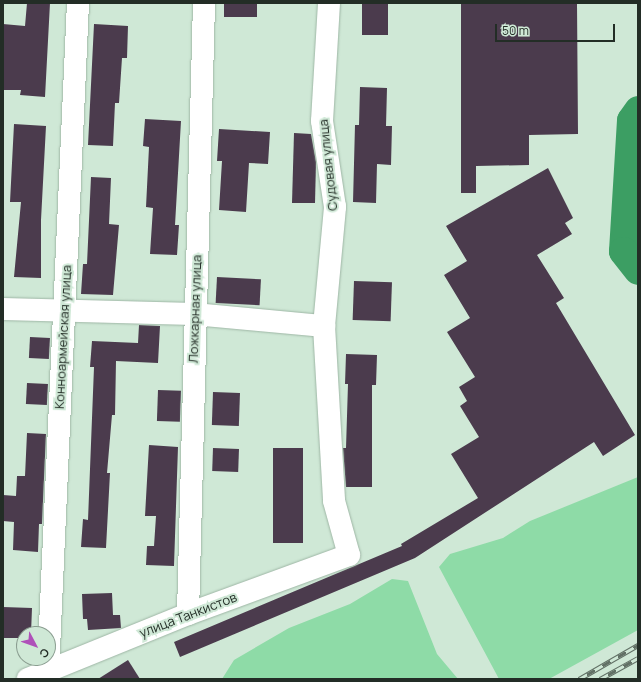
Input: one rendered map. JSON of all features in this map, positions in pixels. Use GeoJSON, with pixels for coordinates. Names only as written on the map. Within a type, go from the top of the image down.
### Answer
{"type":"FeatureCollection","features":[{"type":"Feature","properties":{"kind":"street","name":"Конноармейская улица"},"geometry":{"type":"LineString","coordinates":[[38,675],[64,311],[78,3]]}},
{"type":"Feature","properties":{"kind":"street","name":"Ложкарная улица"},"geometry":{"type":"LineString","coordinates":[[188,614],[194,314],[204,3]]}},
{"type":"Feature","properties":{"kind":"street","name":"Судовая улица"},"geometry":{"type":"LineString","coordinates":[[328,3],[322,121],[335,207],[324,326],[334,501],[349,555]]}},
{"type":"Feature","properties":{"kind":"street"},"geometry":{"type":"LineString","coordinates":[[3,309],[194,314],[324,326]]}},
{"type":"Feature","properties":{"kind":"street","name":"улица Танкистов"},"geometry":{"type":"LineString","coordinates":[[38,675],[188,614],[349,555]]}},
{"type":"Feature","properties":{"kind":"green space"},"geometry":{"type":"Polygon","coordinates":[[[638,477],[638,630],[549,679],[499,679],[439,567],[450,554],[503,538],[530,521],[638,477]]]}},
{"type":"Feature","properties":{"kind":"green space"},"geometry":{"type":"Polygon","coordinates":[[[392,579],[408,581],[437,654],[458,679],[222,679],[234,660],[289,628],[350,604],[392,579]]]}},
{"type":"Feature","properties":{"kind":"building"},"geometry":{"type":"Polygon","coordinates":[[[27,3],[50,3],[45,97],[20,95],[21,90],[3,90],[3,24],[25,26],[27,3]]]}},
{"type":"Feature","properties":{"kind":"building"},"geometry":{"type":"Polygon","coordinates":[[[224,3],[257,3],[257,17],[224,17],[224,3]]]}},
{"type":"Feature","properties":{"kind":"building"},"geometry":{"type":"Polygon","coordinates":[[[362,3],[388,3],[388,35],[362,35],[362,3]]]}},
{"type":"Feature","properties":{"kind":"building"},"geometry":{"type":"Polygon","coordinates":[[[461,3],[577,3],[578,134],[529,135],[529,165],[476,166],[476,193],[461,193],[461,3]]]}},
{"type":"Feature","properties":{"kind":"building"},"geometry":{"type":"Polygon","coordinates":[[[94,24],[128,26],[127,58],[122,58],[119,103],[115,103],[113,146],[88,145],[94,24]]]}},
{"type":"Feature","properties":{"kind":"building"},"geometry":{"type":"Polygon","coordinates":[[[360,87],[387,88],[386,126],[392,126],[391,165],[377,164],[376,203],[353,202],[355,125],[359,125],[360,87]]]}},
{"type":"Feature","properties":{"kind":"building"},"geometry":{"type":"Polygon","coordinates":[[[145,119],[181,121],[175,225],[179,225],[177,255],[150,254],[153,208],[146,207],[149,147],[143,146],[145,119]]]}},
{"type":"Feature","properties":{"kind":"building"},"geometry":{"type":"Polygon","coordinates":[[[14,124],[46,126],[41,220],[41,278],[14,277],[21,202],[10,202],[14,124]]]}},
{"type":"Feature","properties":{"kind":"building"},"geometry":{"type":"Polygon","coordinates":[[[219,129],[270,132],[268,164],[249,163],[246,212],[219,210],[222,161],[217,161],[219,129]]]}},
{"type":"Feature","properties":{"kind":"building"},"geometry":{"type":"Polygon","coordinates":[[[294,133],[311,134],[316,162],[315,203],[292,203],[294,133]]]}},
{"type":"Feature","properties":{"kind":"building"},"geometry":{"type":"Polygon","coordinates":[[[548,168],[573,218],[565,223],[572,234],[537,255],[564,298],[556,303],[635,435],[603,456],[594,442],[415,558],[180,657],[174,642],[402,546],[401,544],[478,498],[451,454],[479,437],[460,406],[467,401],[459,387],[475,377],[447,332],[470,318],[444,275],[467,261],[446,226],[548,168]]]}},
{"type":"Feature","properties":{"kind":"building"},"geometry":{"type":"Polygon","coordinates":[[[91,177],[111,178],[109,224],[119,225],[113,295],[81,294],[83,264],[87,264],[91,177]]]}},
{"type":"Feature","properties":{"kind":"building"},"geometry":{"type":"Polygon","coordinates":[[[217,277],[261,279],[260,305],[216,303],[217,277]]]}},
{"type":"Feature","properties":{"kind":"building"},"geometry":{"type":"Polygon","coordinates":[[[354,281],[392,282],[391,321],[353,320],[354,281]]]}},
{"type":"Feature","properties":{"kind":"building"},"geometry":{"type":"Polygon","coordinates":[[[139,325],[160,326],[158,363],[116,361],[115,415],[112,415],[107,473],[110,473],[106,548],[81,547],[83,519],[88,520],[94,367],[90,367],[92,341],[138,343],[139,325]]]}},
{"type":"Feature","properties":{"kind":"building"},"geometry":{"type":"Polygon","coordinates":[[[30,337],[50,338],[49,359],[29,358],[30,337]]]}},
{"type":"Feature","properties":{"kind":"building"},"geometry":{"type":"Polygon","coordinates":[[[346,354],[377,355],[376,385],[372,385],[372,487],[346,487],[343,448],[346,448],[348,384],[345,384],[346,354]]]}},
{"type":"Feature","properties":{"kind":"building"},"geometry":{"type":"Polygon","coordinates":[[[27,383],[48,384],[47,405],[26,404],[27,383]]]}},
{"type":"Feature","properties":{"kind":"building"},"geometry":{"type":"Polygon","coordinates":[[[158,390],[181,391],[180,422],[157,421],[158,390]]]}},
{"type":"Feature","properties":{"kind":"building"},"geometry":{"type":"Polygon","coordinates":[[[213,392],[240,393],[239,426],[212,425],[213,392]]]}},
{"type":"Feature","properties":{"kind":"building"},"geometry":{"type":"Polygon","coordinates":[[[27,433],[46,434],[42,524],[39,524],[38,552],[13,550],[14,522],[3,521],[3,495],[16,496],[17,476],[25,476],[27,433]]]}},
{"type":"Feature","properties":{"kind":"building"},"geometry":{"type":"Polygon","coordinates":[[[149,445],[178,447],[174,566],[146,565],[147,546],[154,546],[156,516],[145,516],[149,445]]]}},
{"type":"Feature","properties":{"kind":"building"},"geometry":{"type":"Polygon","coordinates":[[[213,448],[239,449],[238,472],[212,471],[213,448]]]}},
{"type":"Feature","properties":{"kind":"building"},"geometry":{"type":"Polygon","coordinates":[[[273,448],[303,448],[303,543],[273,543],[273,448]]]}},
{"type":"Feature","properties":{"kind":"building"},"geometry":{"type":"Polygon","coordinates":[[[112,593],[113,615],[120,615],[121,628],[88,630],[87,619],[83,619],[82,594],[112,593]]]}},
{"type":"Feature","properties":{"kind":"building"},"geometry":{"type":"Polygon","coordinates":[[[3,607],[32,608],[31,626],[16,626],[16,638],[3,638],[3,607]]]}},
{"type":"Feature","properties":{"kind":"building"},"geometry":{"type":"Polygon","coordinates":[[[128,660],[140,679],[98,679],[128,660]]]}},
{"type":"Feature","properties":{"kind":"waterway"},"geometry":{"type":"LineString","coordinates":[[638,110],[631,120],[623,251],[638,270]]}},
{"type":"Feature","properties":{"kind":"railway"},"geometry":{"type":"LineString","coordinates":[[579,679],[638,645]]}},
{"type":"Feature","properties":{"kind":"railway"},"geometry":{"type":"LineString","coordinates":[[600,679],[638,658]]}}]}
